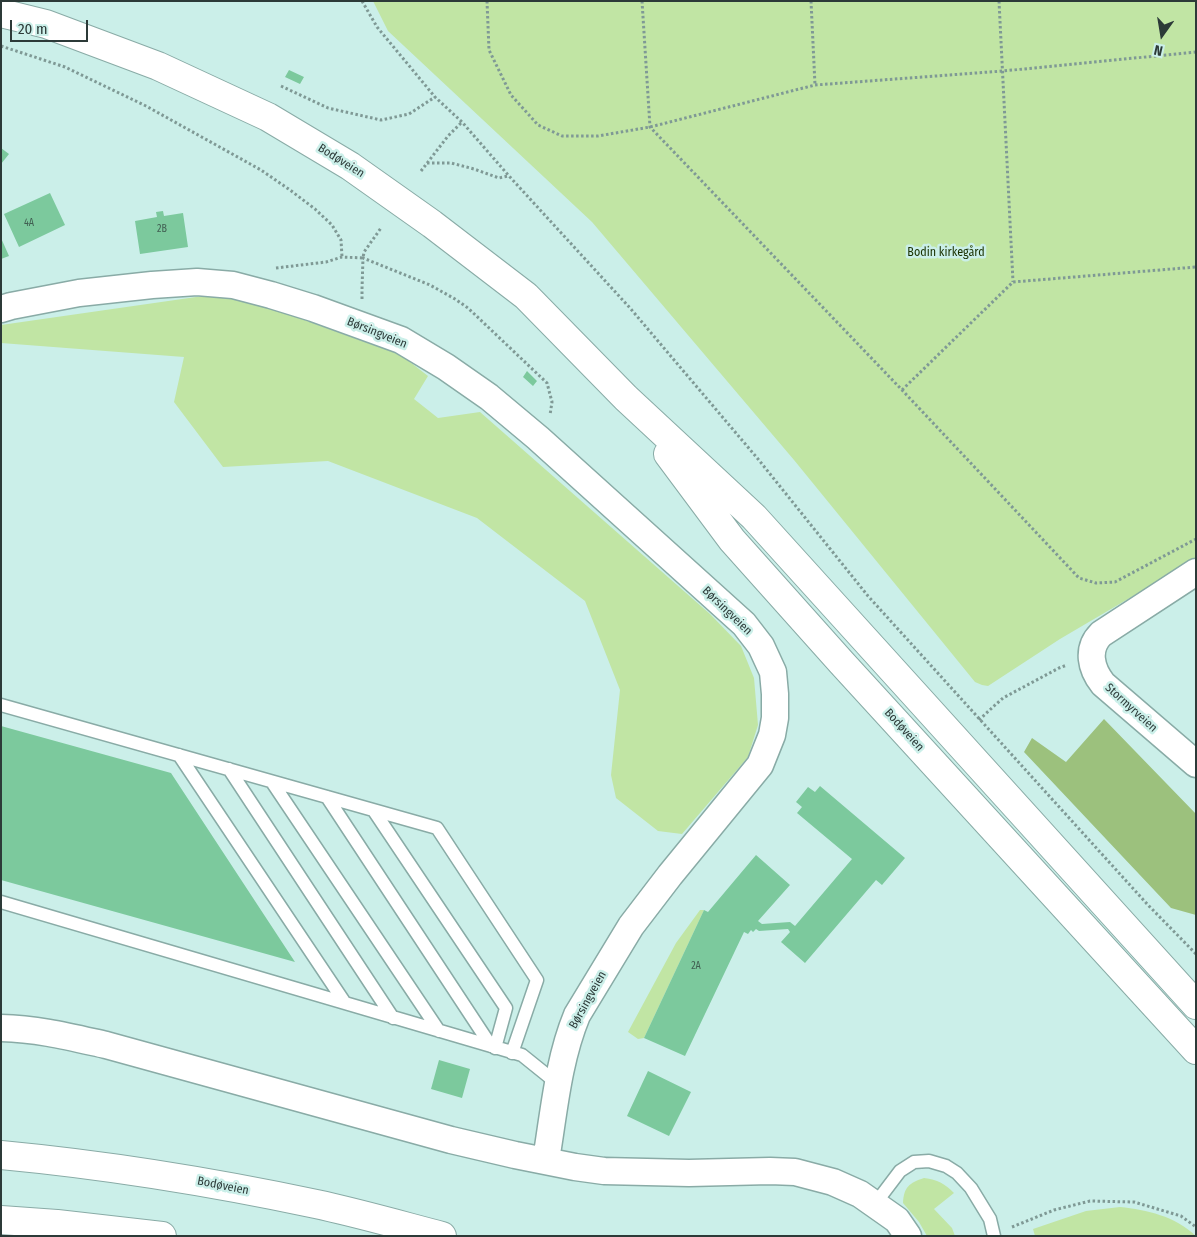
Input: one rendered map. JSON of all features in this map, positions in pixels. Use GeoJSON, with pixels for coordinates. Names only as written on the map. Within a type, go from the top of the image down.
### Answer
{"type":"FeatureCollection","features":[{"type":"Feature","properties":{"kind":"main road","name":"Bodøveien"},"geometry":{"type":"LineString","coordinates":[[1,13],[46,24],[158,66],[268,117],[350,166],[432,224],[526,296],[626,398],[754,517],[1196,1005]]}},
{"type":"Feature","properties":{"kind":"main road","name":"Bodøveien"},"geometry":{"type":"LineString","coordinates":[[626,398],[732,540],[1196,1050]]}},
{"type":"Feature","properties":{"kind":"main road","name":"Bodøveien"},"geometry":{"type":"LineString","coordinates":[[1,1155],[95,1165],[194,1180],[318,1204],[442,1236]]}},
{"type":"Feature","properties":{"kind":"main road"},"geometry":{"type":"LineString","coordinates":[[1,1220],[162,1236]]}},
{"type":"Feature","properties":{"kind":"street","name":"Børsingveien"},"geometry":{"type":"LineString","coordinates":[[1,309],[79,293],[197,282],[233,285],[271,295],[401,340],[446,367],[489,397],[538,438],[744,624],[762,646],[773,672],[775,718],[772,734],[760,765],[631,926],[577,1016],[566,1047],[558,1084],[546,1160]]}},
{"type":"Feature","properties":{"kind":"street"},"geometry":{"type":"LineString","coordinates":[[1091,656],[1093,645],[1101,634],[1196,572]]}},
{"type":"Feature","properties":{"kind":"street","name":"Stormyrveien"},"geometry":{"type":"LineString","coordinates":[[1091,656],[1093,667],[1103,684],[1196,764]]}},
{"type":"Feature","properties":{"kind":"street"},"geometry":{"type":"LineString","coordinates":[[1,1028],[52,1032],[106,1045],[451,1140],[575,1167],[604,1171],[689,1173],[795,1172],[833,1182],[860,1194],[897,1220],[908,1236]]}},
{"type":"Feature","properties":{"kind":"lane"},"geometry":{"type":"LineString","coordinates":[[1,705],[437,828],[538,980],[512,1052]]}},
{"type":"Feature","properties":{"kind":"lane"},"geometry":{"type":"LineString","coordinates":[[179,755],[345,1003]]}},
{"type":"Feature","properties":{"kind":"lane"},"geometry":{"type":"LineString","coordinates":[[229,769],[393,1018]]}},
{"type":"Feature","properties":{"kind":"lane"},"geometry":{"type":"LineString","coordinates":[[272,782],[438,1031]]}},
{"type":"Feature","properties":{"kind":"lane"},"geometry":{"type":"LineString","coordinates":[[326,797],[493,1047]]}},
{"type":"Feature","properties":{"kind":"lane"},"geometry":{"type":"LineString","coordinates":[[374,811],[506,1008],[493,1047]]}},
{"type":"Feature","properties":{"kind":"lane"},"geometry":{"type":"LineString","coordinates":[[1,902],[522,1055],[558,1084]]}},
{"type":"Feature","properties":{"kind":"lane"},"geometry":{"type":"LineString","coordinates":[[875,1204],[900,1171],[914,1162],[929,1161],[946,1166],[958,1173],[971,1188],[990,1219],[994,1235]]}},
{"type":"Feature","properties":{"kind":"path"},"geometry":{"type":"LineString","coordinates":[[362,1],[377,27],[435,98],[462,122],[630,308],[758,460],[868,596],[1148,905],[1196,954]]}},
{"type":"Feature","properties":{"kind":"path"},"geometry":{"type":"LineString","coordinates":[[487,1],[490,50],[510,95],[538,125],[562,136],[598,136],[650,127],[815,84],[1003,71],[1196,52]]}},
{"type":"Feature","properties":{"kind":"path"},"geometry":{"type":"LineString","coordinates":[[642,1],[650,127],[1079,578],[1096,583],[1115,582],[1196,540]]}},
{"type":"Feature","properties":{"kind":"path"},"geometry":{"type":"LineString","coordinates":[[811,1],[815,84]]}},
{"type":"Feature","properties":{"kind":"path"},"geometry":{"type":"LineString","coordinates":[[999,1],[1013,282]]}},
{"type":"Feature","properties":{"kind":"path"},"geometry":{"type":"LineString","coordinates":[[1,46],[65,67],[137,101],[261,170],[332,225],[341,240],[342,257]]}},
{"type":"Feature","properties":{"kind":"path"},"geometry":{"type":"LineString","coordinates":[[281,86],[328,108],[381,120],[409,114],[435,98]]}},
{"type":"Feature","properties":{"kind":"path"},"geometry":{"type":"LineString","coordinates":[[421,171],[448,136],[462,122]]}},
{"type":"Feature","properties":{"kind":"path"},"geometry":{"type":"LineString","coordinates":[[427,162],[450,163],[474,168],[498,178],[509,176]]}},
{"type":"Feature","properties":{"kind":"path"},"geometry":{"type":"LineString","coordinates":[[369,329],[363,304],[362,289],[364,252],[381,228]]}},
{"type":"Feature","properties":{"kind":"path"},"geometry":{"type":"LineString","coordinates":[[274,268],[326,262],[342,257],[364,258],[430,285],[461,303],[547,383],[552,402],[545,429],[538,438]]}},
{"type":"Feature","properties":{"kind":"path"},"geometry":{"type":"LineString","coordinates":[[902,390],[1013,282],[1196,267]]}},
{"type":"Feature","properties":{"kind":"path"},"geometry":{"type":"LineString","coordinates":[[979,720],[1003,698],[1059,668],[1091,656]]}},
{"type":"Feature","properties":{"kind":"path"},"geometry":{"type":"LineString","coordinates":[[994,1235],[1054,1210],[1090,1201],[1134,1202],[1181,1216],[1196,1227]]}},
{"type":"Feature","properties":{"kind":"green space","name":"Bodin kirkegård"},"geometry":{"type":"Polygon","coordinates":[[[373,1],[1196,1],[1196,559],[1060,639],[988,686],[975,682],[794,460],[592,222],[388,31],[373,1]]]}},
{"type":"Feature","properties":{"kind":"green space"},"geometry":{"type":"Polygon","coordinates":[[[203,296],[252,301],[401,355],[428,376],[414,399],[438,418],[480,412],[710,614],[741,646],[754,678],[758,725],[748,757],[682,834],[658,831],[616,798],[611,775],[620,690],[585,601],[477,518],[328,461],[223,467],[174,402],[184,357],[1,343],[1,325],[203,296]]]}},
{"type":"Feature","properties":{"kind":"green space"},"geometry":{"type":"Polygon","coordinates":[[[1104,719],[1196,814],[1196,915],[1171,908],[1024,752],[1032,738],[1066,762],[1104,719]]]}},
{"type":"Feature","properties":{"kind":"green space"},"geometry":{"type":"Polygon","coordinates":[[[700,910],[704,910],[644,1038],[638,1039],[628,1032],[676,943],[700,910]]]}},
{"type":"Feature","properties":{"kind":"green space"},"geometry":{"type":"Polygon","coordinates":[[[924,1178],[940,1182],[954,1193],[934,1209],[952,1228],[955,1236],[927,1236],[919,1222],[903,1203],[908,1186],[924,1178]]]}},
{"type":"Feature","properties":{"kind":"green space"},"geometry":{"type":"Polygon","coordinates":[[[1120,1207],[1160,1215],[1179,1223],[1196,1236],[1035,1236],[1033,1229],[1086,1211],[1120,1207]]]}},
{"type":"Feature","properties":{"kind":"building"},"geometry":{"type":"Polygon","coordinates":[[[289,70],[304,77],[300,84],[285,77],[289,70]]]}},
{"type":"Feature","properties":{"kind":"building"},"geometry":{"type":"Polygon","coordinates":[[[1,148],[9,154],[1,164],[1,148]]]}},
{"type":"Feature","properties":{"kind":"building"},"geometry":{"type":"Polygon","coordinates":[[[50,193],[65,225],[19,247],[4,214],[50,193]]]}},
{"type":"Feature","properties":{"kind":"building"},"geometry":{"type":"Polygon","coordinates":[[[163,211],[164,216],[183,213],[188,247],[140,254],[135,221],[157,217],[156,212],[163,211]]]}},
{"type":"Feature","properties":{"kind":"building"},"geometry":{"type":"Polygon","coordinates":[[[1,238],[9,256],[1,259],[1,238]]]}},
{"type":"Feature","properties":{"kind":"building"},"geometry":{"type":"Polygon","coordinates":[[[527,371],[537,381],[533,386],[523,377],[527,371]]]}},
{"type":"Feature","properties":{"kind":"building"},"geometry":{"type":"Polygon","coordinates":[[[1,726],[171,773],[295,962],[1,880],[1,726]]]}},
{"type":"Feature","properties":{"kind":"building"},"geometry":{"type":"Polygon","coordinates":[[[820,786],[905,858],[882,885],[876,880],[805,963],[781,942],[790,932],[788,929],[759,931],[756,929],[753,932],[751,930],[748,934],[744,932],[685,1056],[644,1038],[704,910],[708,912],[756,855],[790,885],[758,921],[762,924],[790,922],[795,926],[852,859],[797,813],[802,807],[796,802],[808,787],[815,792],[820,786]]]}},
{"type":"Feature","properties":{"kind":"building"},"geometry":{"type":"Polygon","coordinates":[[[439,1060],[470,1069],[462,1098],[431,1089],[439,1060]]]}},
{"type":"Feature","properties":{"kind":"building"},"geometry":{"type":"Polygon","coordinates":[[[648,1071],[691,1092],[669,1136],[627,1116],[648,1071]]]}}]}
